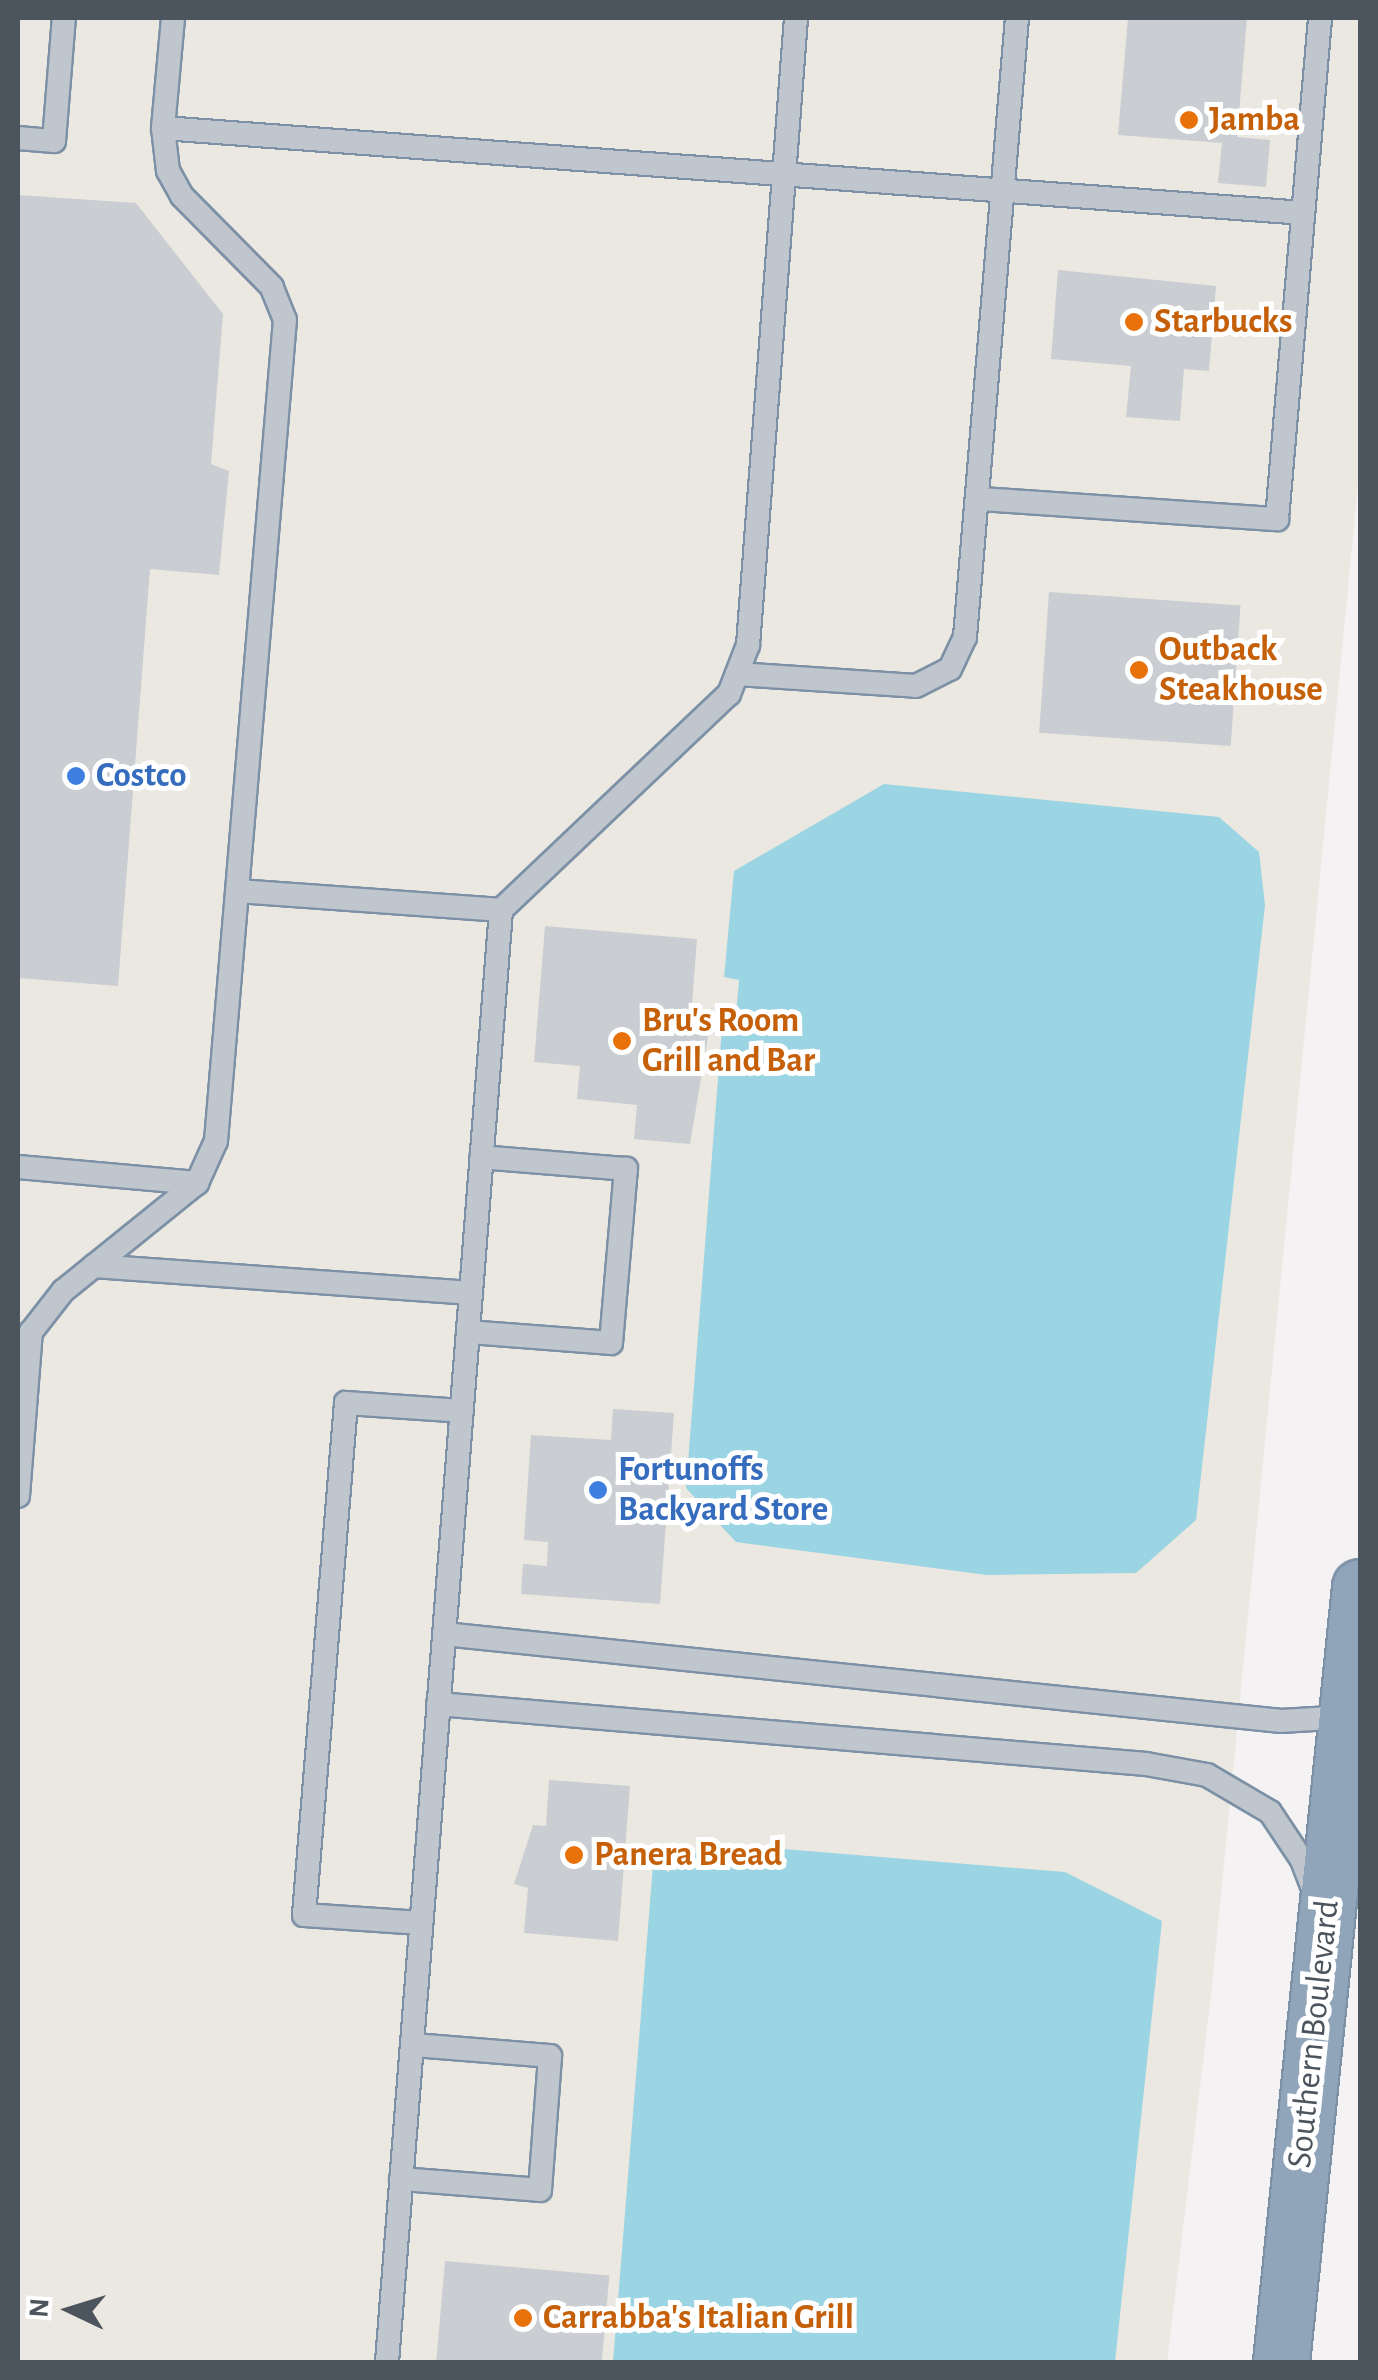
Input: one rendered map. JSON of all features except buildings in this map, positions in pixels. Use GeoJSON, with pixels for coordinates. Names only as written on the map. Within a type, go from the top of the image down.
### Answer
{"type":"FeatureCollection","features":[{"type":"Feature","properties":{"kind":"highway","name":"Southern Boulevard"},"geometry":{"type":"LineString","coordinates":[[1281,2362],[1326,1924],[1354,1720],[1360,1587]]}},
{"type":"Feature","properties":{"kind":"lane"},"geometry":{"type":"LineString","coordinates":[[18,138],[54,141],[64,18]]}},
{"type":"Feature","properties":{"kind":"lane"},"geometry":{"type":"LineString","coordinates":[[18,1496],[31,1332],[46,1308],[196,1182],[216,1141],[285,320],[272,288],[182,196],[168,171],[163,128],[174,18]]}},
{"type":"Feature","properties":{"kind":"lane"},"geometry":{"type":"LineString","coordinates":[[387,2362],[501,910],[729,694],[748,645],[796,18]]}},
{"type":"Feature","properties":{"kind":"lane"},"geometry":{"type":"LineString","coordinates":[[737,674],[916,686],[950,668],[965,637],[981,499],[1017,18]]}},
{"type":"Feature","properties":{"kind":"lane"},"geometry":{"type":"LineString","coordinates":[[981,499],[1277,518],[1320,18]]}},
{"type":"Feature","properties":{"kind":"lane"},"geometry":{"type":"LineString","coordinates":[[163,128],[1303,213]]}},
{"type":"Feature","properties":{"kind":"lane"},"geometry":{"type":"LineString","coordinates":[[238,892],[501,910]]}},
{"type":"Feature","properties":{"kind":"lane"},"geometry":{"type":"LineString","coordinates":[[468,1332],[610,1343],[626,1169],[481,1157]]}},
{"type":"Feature","properties":{"kind":"lane"},"geometry":{"type":"LineString","coordinates":[[18,1168],[196,1182]]}},
{"type":"Feature","properties":{"kind":"lane"},"geometry":{"type":"LineString","coordinates":[[94,1266],[470,1293]]}},
{"type":"Feature","properties":{"kind":"lane"},"geometry":{"type":"LineString","coordinates":[[421,1923],[304,1915],[346,1403],[462,1411]]}},
{"type":"Feature","properties":{"kind":"lane"},"geometry":{"type":"LineString","coordinates":[[444,1634],[1281,1721],[1354,1720]]}},
{"type":"Feature","properties":{"kind":"lane"},"geometry":{"type":"LineString","coordinates":[[438,1704],[1146,1764],[1207,1774],[1270,1812],[1302,1860],[1326,1924]]}},
{"type":"Feature","properties":{"kind":"lane"},"geometry":{"type":"LineString","coordinates":[[401,2179],[540,2190],[550,2056],[412,2046]]}},
{"type":"Feature","properties":{"kind":"shaded area"},"geometry":{"type":"Polygon","coordinates":[[[18,18],[1360,18],[1360,464],[1212,1986],[1167,2362],[18,2362],[18,18]]]}},
{"type":"Feature","properties":{"kind":"water"},"geometry":{"type":"Polygon","coordinates":[[[884,784],[1219,817],[1259,852],[1265,905],[1196,1520],[1136,1573],[987,1575],[736,1542],[686,1488],[722,1028],[735,1027],[739,980],[724,977],[734,871],[884,784]]]}},
{"type":"Feature","properties":{"kind":"water"},"geometry":{"type":"Polygon","coordinates":[[[710,1843],[1065,1872],[1162,1921],[1115,2362],[613,2362],[653,1865],[657,1861],[668,1872],[710,1843]]]}},
{"type":"Feature","properties":{"kind":"place","name":"Jamba"},"geometry":{"type":"Point","coordinates":[1189,120]}},
{"type":"Feature","properties":{"kind":"place","name":"Starbucks"},"geometry":{"type":"Point","coordinates":[1134,322]}},
{"type":"Feature","properties":{"kind":"place","name":"Outback Steakhouse"},"geometry":{"type":"Point","coordinates":[1139,670]}},
{"type":"Feature","properties":{"kind":"place","name":"Costco"},"geometry":{"type":"Point","coordinates":[76,776]}},
{"type":"Feature","properties":{"kind":"place","name":"Bru's Room Grill and Bar"},"geometry":{"type":"Point","coordinates":[622,1041]}},
{"type":"Feature","properties":{"kind":"place","name":"Fortunoffs Backyard Store"},"geometry":{"type":"Point","coordinates":[598,1490]}},
{"type":"Feature","properties":{"kind":"place","name":"Panera Bread"},"geometry":{"type":"Point","coordinates":[574,1855]}},
{"type":"Feature","properties":{"kind":"place","name":"Carrabba's Italian Grill"},"geometry":{"type":"Point","coordinates":[523,2318]}}]}
